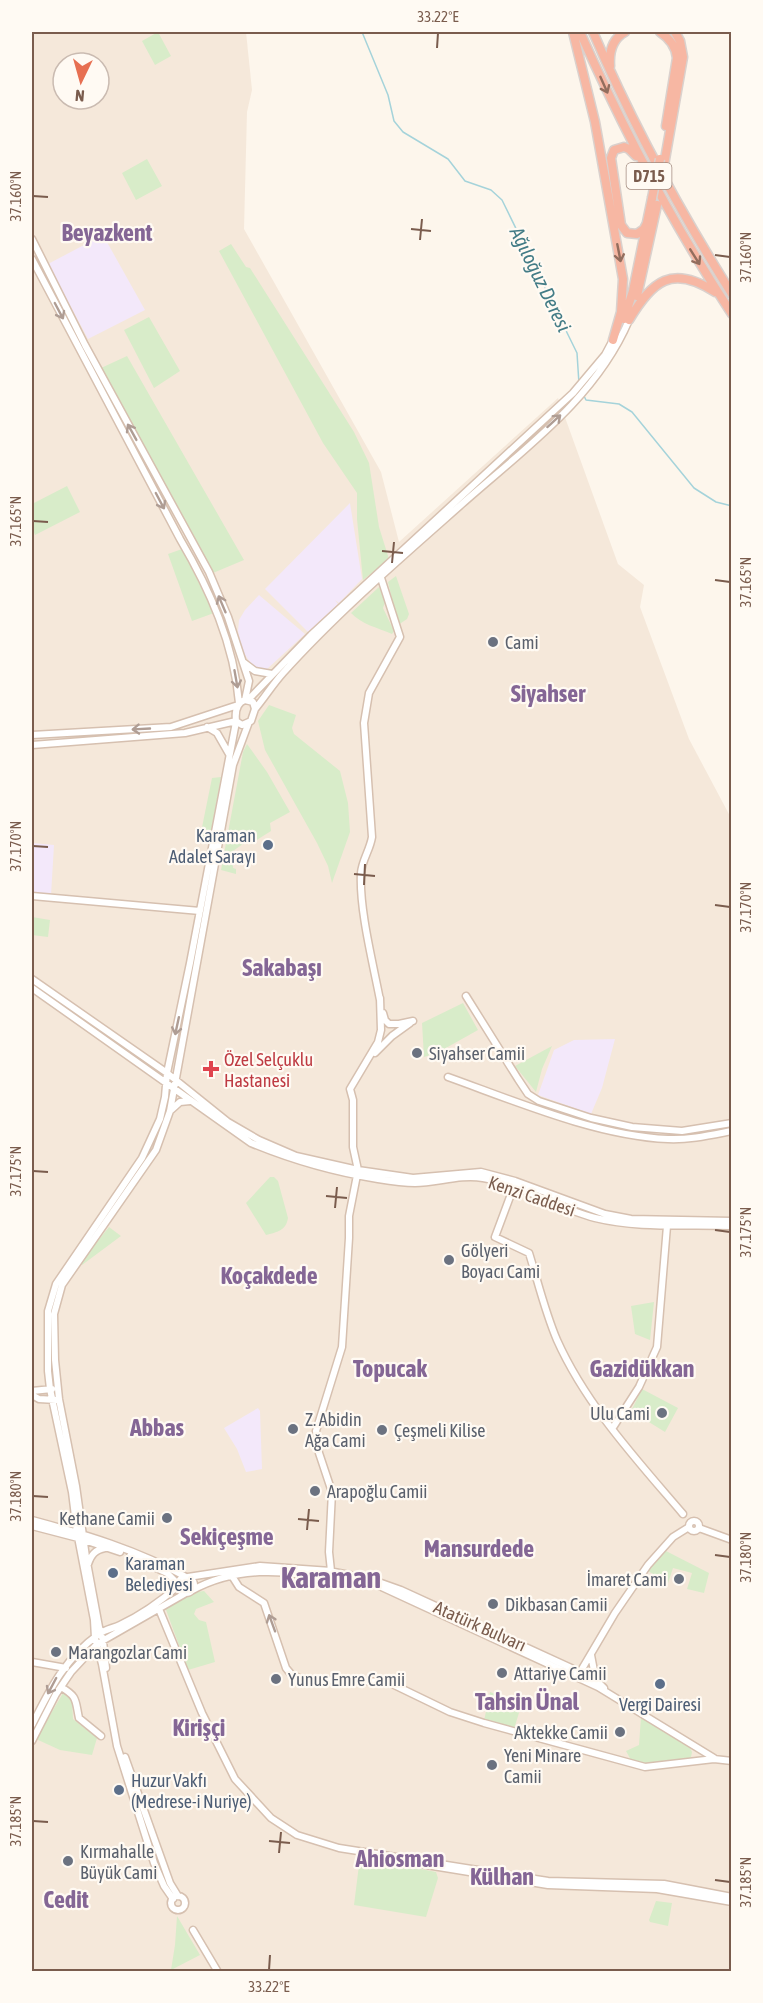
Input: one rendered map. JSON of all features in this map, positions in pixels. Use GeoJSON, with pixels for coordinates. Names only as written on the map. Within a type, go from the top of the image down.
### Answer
{"type":"FeatureCollection","features":[{"type":"Feature","properties":{"kind":"highway"},"geometry":{"type":"LineString","coordinates":[[573,32],[595,122],[623,273],[623,303],[613,340]]}},
{"type":"Feature","properties":{"kind":"highway","name":"D715"},"geometry":{"type":"LineString","coordinates":[[580,32],[645,169],[685,242],[732,314]]}},
{"type":"Feature","properties":{"kind":"highway","name":"D715"},"geometry":{"type":"LineString","coordinates":[[593,32],[654,161],[699,242],[732,294]]}},
{"type":"Feature","properties":{"kind":"highway"},"geometry":{"type":"LineString","coordinates":[[611,72],[610,61],[614,42],[617,36],[625,32]]}},
{"type":"Feature","properties":{"kind":"highway"},"geometry":{"type":"LineString","coordinates":[[660,32],[672,43],[677,58],[662,162]]}},
{"type":"Feature","properties":{"kind":"highway"},"geometry":{"type":"LineString","coordinates":[[629,320],[640,286],[683,57],[680,41],[675,32]]}},
{"type":"Feature","properties":{"kind":"highway"},"geometry":{"type":"LineString","coordinates":[[645,169],[629,149],[624,147],[614,150],[611,158],[612,174],[621,225],[627,233],[638,234],[648,221]]}},
{"type":"Feature","properties":{"kind":"highway"},"geometry":{"type":"LineString","coordinates":[[613,340],[624,321],[655,201]]}},
{"type":"Feature","properties":{"kind":"highway"},"geometry":{"type":"LineString","coordinates":[[629,320],[651,288],[668,280],[694,280],[719,295]]}},
{"type":"Feature","properties":{"kind":"main road"},"geometry":{"type":"LineString","coordinates":[[32,239],[85,345],[208,572],[228,617],[249,681],[236,721],[229,754],[160,1119],[142,1158],[52,1293],[48,1311],[50,1389],[56,1400],[98,1641],[120,1742],[175,1898]]}},
{"type":"Feature","properties":{"kind":"main road"},"geometry":{"type":"LineString","coordinates":[[32,259],[199,572],[222,622],[243,702]]}},
{"type":"Feature","properties":{"kind":"main road"},"geometry":{"type":"LineString","coordinates":[[56,1400],[58,1389],[54,1314],[59,1292],[156,1150],[170,1112],[233,765],[255,709],[288,667],[381,578],[576,401],[612,356],[629,320]]}},
{"type":"Feature","properties":{"kind":"main road"},"geometry":{"type":"LineString","coordinates":[[243,702],[395,556],[573,393],[605,355],[613,340]]}},
{"type":"Feature","properties":{"kind":"main road"},"geometry":{"type":"LineString","coordinates":[[381,578],[400,636],[369,693],[364,723],[372,821],[371,844],[362,863],[361,886],[362,905],[380,998],[385,1020],[394,1029],[392,1036]]}},
{"type":"Feature","properties":{"kind":"main road"},"geometry":{"type":"LineString","coordinates":[[242,660],[255,671],[272,675]]}},
{"type":"Feature","properties":{"kind":"main road"},"geometry":{"type":"LineString","coordinates":[[32,735],[171,727],[243,702],[253,702],[255,709]]}},
{"type":"Feature","properties":{"kind":"main road"},"geometry":{"type":"LineString","coordinates":[[32,745],[185,733],[236,721],[242,725],[249,722]]}},
{"type":"Feature","properties":{"kind":"main road"},"geometry":{"type":"LineString","coordinates":[[206,727],[217,733],[229,754]]}},
{"type":"Feature","properties":{"kind":"main road"},"geometry":{"type":"LineString","coordinates":[[32,896],[200,910]]}},
{"type":"Feature","properties":{"kind":"main road"},"geometry":{"type":"LineString","coordinates":[[32,979],[167,1073],[174,1085]]}},
{"type":"Feature","properties":{"kind":"main road"},"geometry":{"type":"LineString","coordinates":[[32,988],[166,1083],[174,1085]]}},
{"type":"Feature","properties":{"kind":"main road"},"geometry":{"type":"LineString","coordinates":[[466,996],[528,1094],[539,1101],[591,1118],[641,1128],[682,1131],[732,1123]]}},
{"type":"Feature","properties":{"kind":"main road"},"geometry":{"type":"LineString","coordinates":[[334,1576],[329,1552],[332,1492],[319,1453],[316,1431],[342,1347],[349,1216],[357,1173],[353,1147],[353,1100],[350,1089],[378,1042],[381,1030],[380,998]]}},
{"type":"Feature","properties":{"kind":"main road"},"geometry":{"type":"LineString","coordinates":[[368,1060],[392,1036],[414,1021],[384,1025],[381,1030]]}},
{"type":"Feature","properties":{"kind":"main road"},"geometry":{"type":"LineString","coordinates":[[381,1030],[384,1036],[392,1036]]}},
{"type":"Feature","properties":{"kind":"main road"},"geometry":{"type":"LineString","coordinates":[[448,1077],[587,1125],[630,1136],[668,1139],[732,1131]]}},
{"type":"Feature","properties":{"kind":"main road","name":"Kenzi Caddesi"},"geometry":{"type":"LineString","coordinates":[[174,1085],[190,1101],[251,1143],[280,1155],[357,1173],[415,1183],[480,1178],[514,1186],[592,1217],[620,1223],[667,1226],[732,1224]]}},
{"type":"Feature","properties":{"kind":"main road","name":"Kenzi Caddesi"},"geometry":{"type":"LineString","coordinates":[[174,1085],[259,1140],[296,1156],[357,1173],[413,1178],[481,1172],[515,1180],[605,1214],[631,1219],[732,1224]]}},
{"type":"Feature","properties":{"kind":"main road"},"geometry":{"type":"LineString","coordinates":[[170,1112],[180,1102],[190,1101]]}},
{"type":"Feature","properties":{"kind":"main road"},"geometry":{"type":"LineString","coordinates":[[514,1186],[495,1237],[529,1253],[558,1341],[572,1369],[612,1429],[683,1514],[693,1530],[699,1528],[732,1540]]}},
{"type":"Feature","properties":{"kind":"main road"},"geometry":{"type":"LineString","coordinates":[[612,1429],[639,1388],[657,1347],[667,1226]]}},
{"type":"Feature","properties":{"kind":"main road"},"geometry":{"type":"LineString","coordinates":[[32,1393],[58,1389]]}},
{"type":"Feature","properties":{"kind":"main road"},"geometry":{"type":"LineString","coordinates":[[32,1393],[39,1399],[56,1400]]}},
{"type":"Feature","properties":{"kind":"main road"},"geometry":{"type":"LineString","coordinates":[[32,1520],[162,1563],[194,1583],[188,1592],[181,1592],[167,1573],[151,1564],[80,1536],[32,1526]]}},
{"type":"Feature","properties":{"kind":"main road"},"geometry":{"type":"LineString","coordinates":[[578,1675],[615,1613],[648,1565],[673,1537],[690,1524]]}},
{"type":"Feature","properties":{"kind":"main road"},"geometry":{"type":"LineString","coordinates":[[32,1741],[61,1687],[98,1641],[101,1632],[80,1536]]}},
{"type":"Feature","properties":{"kind":"main road"},"geometry":{"type":"LineString","coordinates":[[88,1565],[93,1553],[107,1548]]}},
{"type":"Feature","properties":{"kind":"main road","name":"Atatürk Bulvarı"},"geometry":{"type":"LineString","coordinates":[[187,1577],[260,1566],[283,1566],[334,1576],[370,1579],[401,1590],[597,1683],[612,1695],[714,1759]]}},
{"type":"Feature","properties":{"kind":"main road","name":"Atatürk Bulvarı"},"geometry":{"type":"LineString","coordinates":[[98,1641],[216,1579],[269,1571],[318,1578],[334,1576]]}},
{"type":"Feature","properties":{"kind":"main road"},"geometry":{"type":"LineString","coordinates":[[232,1576],[238,1587],[264,1603],[286,1668],[291,1674],[301,1679],[387,1682],[450,1712],[645,1767],[714,1759],[732,1761]]}},
{"type":"Feature","properties":{"kind":"main road"},"geometry":{"type":"LineString","coordinates":[[101,1632],[121,1624],[162,1599],[178,1585],[181,1578],[187,1577]]}},
{"type":"Feature","properties":{"kind":"main road"},"geometry":{"type":"LineString","coordinates":[[159,1609],[202,1713],[235,1779],[271,1818],[297,1835],[339,1848],[548,1881],[664,1884],[732,1897]]}},
{"type":"Feature","properties":{"kind":"main road"},"geometry":{"type":"LineString","coordinates":[[32,1725],[64,1666],[98,1641]]}},
{"type":"Feature","properties":{"kind":"main road"},"geometry":{"type":"LineString","coordinates":[[591,1654],[597,1683]]}},
{"type":"Feature","properties":{"kind":"main road"},"geometry":{"type":"LineString","coordinates":[[32,1662],[64,1666],[71,1672]]}},
{"type":"Feature","properties":{"kind":"main road"},"geometry":{"type":"LineString","coordinates":[[61,1687],[76,1698],[79,1718],[101,1736]]}},
{"type":"Feature","properties":{"kind":"main road"},"geometry":{"type":"LineString","coordinates":[[356,1849],[362,1853],[385,1858],[548,1886],[657,1889],[732,1902]]}},
{"type":"Feature","properties":{"kind":"main road"},"geometry":{"type":"LineString","coordinates":[[193,1930],[218,1971]]}},
{"type":"Feature","properties":{"kind":"shaded area"},"geometry":{"type":"Polygon","coordinates":[[[32,32],[246,32],[252,90],[247,112],[244,229],[381,472],[399,542],[558,398],[618,564],[644,585],[640,607],[689,739],[731,818],[731,1971],[32,1972],[32,32]]]}},
{"type":"Feature","properties":{"kind":"shaded area"},"geometry":{"type":"Polygon","coordinates":[[[103,235],[145,310],[88,339],[48,264],[103,235]]]}},
{"type":"Feature","properties":{"kind":"shaded area"},"geometry":{"type":"Polygon","coordinates":[[[350,503],[362,579],[339,603],[335,600],[338,604],[308,632],[265,589],[350,503]]]}},
{"type":"Feature","properties":{"kind":"shaded area"},"geometry":{"type":"Polygon","coordinates":[[[259,595],[305,634],[266,670],[259,670],[251,664],[242,650],[238,631],[239,620],[259,595]]]}},
{"type":"Feature","properties":{"kind":"shaded area"},"geometry":{"type":"Polygon","coordinates":[[[32,843],[54,845],[51,895],[32,893],[32,843]]]}},
{"type":"Feature","properties":{"kind":"shaded area"},"geometry":{"type":"Polygon","coordinates":[[[615,1039],[602,1088],[591,1114],[538,1095],[554,1050],[574,1040],[615,1039]]]}},
{"type":"Feature","properties":{"kind":"shaded area"},"geometry":{"type":"Polygon","coordinates":[[[258,1408],[262,1469],[246,1472],[237,1449],[224,1428],[258,1408]]]}},
{"type":"Feature","properties":{"kind":"green space"},"geometry":{"type":"Polygon","coordinates":[[[158,32],[171,56],[155,65],[142,41],[158,32]]]}},
{"type":"Feature","properties":{"kind":"green space"},"geometry":{"type":"Polygon","coordinates":[[[147,159],[162,186],[136,200],[122,173],[147,159]]]}},
{"type":"Feature","properties":{"kind":"green space"},"geometry":{"type":"Polygon","coordinates":[[[231,244],[246,267],[250,268],[354,432],[369,463],[379,527],[389,559],[363,580],[357,493],[323,443],[219,251],[231,244]]]}},
{"type":"Feature","properties":{"kind":"green space"},"geometry":{"type":"Polygon","coordinates":[[[149,317],[180,371],[154,388],[124,330],[149,317]]]}},
{"type":"Feature","properties":{"kind":"green space"},"geometry":{"type":"Polygon","coordinates":[[[127,356],[244,560],[213,573],[101,368],[127,356]]]}},
{"type":"Feature","properties":{"kind":"green space"},"geometry":{"type":"Polygon","coordinates":[[[67,486],[80,512],[35,535],[32,528],[32,504],[67,486]]]}},
{"type":"Feature","properties":{"kind":"green space"},"geometry":{"type":"Polygon","coordinates":[[[182,549],[214,613],[192,621],[168,554],[182,549]]]}},
{"type":"Feature","properties":{"kind":"green space"},"geometry":{"type":"Polygon","coordinates":[[[396,576],[409,614],[407,619],[398,625],[388,582],[396,576]]]}},
{"type":"Feature","properties":{"kind":"green space"},"geometry":{"type":"Polygon","coordinates":[[[379,587],[385,602],[383,608],[394,631],[392,634],[365,623],[351,613],[379,587]]]}},
{"type":"Feature","properties":{"kind":"green space"},"geometry":{"type":"Polygon","coordinates":[[[269,705],[296,715],[292,728],[294,734],[340,771],[348,803],[350,832],[332,883],[328,866],[317,843],[265,750],[258,721],[269,705]]]}},
{"type":"Feature","properties":{"kind":"green space"},"geometry":{"type":"Polygon","coordinates":[[[247,744],[267,772],[290,812],[270,823],[271,831],[252,843],[247,841],[233,851],[233,868],[236,869],[236,874],[221,870],[243,752],[247,744]]]}},
{"type":"Feature","properties":{"kind":"green space"},"geometry":{"type":"Polygon","coordinates":[[[221,777],[209,842],[199,842],[212,778],[221,777]]]}},
{"type":"Feature","properties":{"kind":"green space"},"geometry":{"type":"Polygon","coordinates":[[[32,917],[50,920],[48,937],[32,935],[32,917]]]}},
{"type":"Feature","properties":{"kind":"green space"},"geometry":{"type":"Polygon","coordinates":[[[463,1003],[478,1030],[437,1053],[424,1057],[422,1023],[463,1003]]]}},
{"type":"Feature","properties":{"kind":"green space"},"geometry":{"type":"Polygon","coordinates":[[[552,1046],[542,1069],[536,1092],[515,1066],[552,1046]]]}},
{"type":"Feature","properties":{"kind":"green space"},"geometry":{"type":"Polygon","coordinates":[[[270,1177],[278,1181],[288,1218],[283,1228],[266,1235],[246,1203],[270,1177]]]}},
{"type":"Feature","properties":{"kind":"green space"},"geometry":{"type":"Polygon","coordinates":[[[109,1227],[121,1236],[82,1265],[80,1263],[109,1227]]]}},
{"type":"Feature","properties":{"kind":"green space"},"geometry":{"type":"Polygon","coordinates":[[[654,1302],[650,1340],[635,1334],[631,1306],[654,1302]]]}},
{"type":"Feature","properties":{"kind":"green space"},"geometry":{"type":"Polygon","coordinates":[[[642,1389],[678,1408],[665,1432],[631,1411],[642,1389]]]}},
{"type":"Feature","properties":{"kind":"green space"},"geometry":{"type":"Polygon","coordinates":[[[664,1550],[709,1573],[704,1593],[687,1589],[692,1573],[673,1568],[668,1583],[648,1571],[664,1550]]]}},
{"type":"Feature","properties":{"kind":"green space"},"geometry":{"type":"Polygon","coordinates":[[[204,1591],[214,1602],[196,1609],[194,1614],[199,1620],[206,1622],[215,1662],[188,1670],[165,1607],[190,1593],[204,1591]]]}},
{"type":"Feature","properties":{"kind":"green space"},"geometry":{"type":"Polygon","coordinates":[[[490,1692],[522,1703],[514,1729],[484,1721],[490,1692]]]}},
{"type":"Feature","properties":{"kind":"green space"},"geometry":{"type":"Polygon","coordinates":[[[63,1693],[72,1698],[73,1719],[97,1738],[92,1755],[60,1750],[36,1739],[63,1693]]]}},
{"type":"Feature","properties":{"kind":"green space"},"geometry":{"type":"Polygon","coordinates":[[[641,1717],[690,1748],[691,1757],[662,1765],[632,1762],[626,1751],[639,1745],[641,1717]]]}},
{"type":"Feature","properties":{"kind":"green space"},"geometry":{"type":"Polygon","coordinates":[[[360,1857],[436,1872],[438,1878],[426,1917],[354,1905],[360,1857]]]}},
{"type":"Feature","properties":{"kind":"green space"},"geometry":{"type":"Polygon","coordinates":[[[656,1901],[672,1903],[668,1926],[649,1920],[656,1901]]]}},
{"type":"Feature","properties":{"kind":"green space"},"geometry":{"type":"Polygon","coordinates":[[[177,1916],[200,1955],[171,1970],[175,1945],[177,1916]]]}},
{"type":"Feature","properties":{"kind":"waterway","name":"Ağıloğuz Deresi"},"geometry":{"type":"LineString","coordinates":[[362,32],[388,95],[394,121],[403,132],[448,159],[465,181],[491,190],[502,200],[577,353],[579,384]]}},
{"type":"Feature","properties":{"kind":"waterway","name":"Ağıloğuz Deresi"},"geometry":{"type":"LineString","coordinates":[[583,394],[586,400],[619,404],[632,412],[694,488],[716,502],[732,506]]}},
{"type":"Feature","properties":{"kind":"place","name":"Cami"},"geometry":{"type":"Point","coordinates":[493,642]}},
{"type":"Feature","properties":{"kind":"place","name":"Karaman Adalet Sarayı"},"geometry":{"type":"Point","coordinates":[268,845]}},
{"type":"Feature","properties":{"kind":"place","name":"Siyahser Camii"},"geometry":{"type":"Point","coordinates":[417,1053]}},
{"type":"Feature","properties":{"kind":"place","name":"Özel Selçuklu Hastanesi"},"geometry":{"type":"Point","coordinates":[211,1069]}},
{"type":"Feature","properties":{"kind":"place","name":"Gölyeri Boyacı Cami"},"geometry":{"type":"Point","coordinates":[449,1260]}},
{"type":"Feature","properties":{"kind":"place","name":"Ulu Cami"},"geometry":{"type":"Point","coordinates":[662,1413]}},
{"type":"Feature","properties":{"kind":"place","name":"Z. Abidin Ağa Cami"},"geometry":{"type":"Point","coordinates":[293,1429]}},
{"type":"Feature","properties":{"kind":"place","name":"Çeşmeli Kilise"},"geometry":{"type":"Point","coordinates":[382,1430]}},
{"type":"Feature","properties":{"kind":"place","name":"Arapoğlu Camii"},"geometry":{"type":"Point","coordinates":[315,1491]}},
{"type":"Feature","properties":{"kind":"place","name":"Kethane Camii"},"geometry":{"type":"Point","coordinates":[167,1518]}},
{"type":"Feature","properties":{"kind":"place","name":"Karaman Belediyesi"},"geometry":{"type":"Point","coordinates":[113,1573]}},
{"type":"Feature","properties":{"kind":"place","name":"İmaret Cami"},"geometry":{"type":"Point","coordinates":[679,1579]}},
{"type":"Feature","properties":{"kind":"place","name":"Dikbasan Camii"},"geometry":{"type":"Point","coordinates":[493,1604]}},
{"type":"Feature","properties":{"kind":"place","name":"Marangozlar Cami"},"geometry":{"type":"Point","coordinates":[56,1652]}},
{"type":"Feature","properties":{"kind":"place","name":"Attariye Camii"},"geometry":{"type":"Point","coordinates":[502,1673]}},
{"type":"Feature","properties":{"kind":"place","name":"Yunus Emre Camii"},"geometry":{"type":"Point","coordinates":[276,1679]}},
{"type":"Feature","properties":{"kind":"place","name":"Vergi Dairesi"},"geometry":{"type":"Point","coordinates":[660,1684]}},
{"type":"Feature","properties":{"kind":"place","name":"Aktekke Camii"},"geometry":{"type":"Point","coordinates":[620,1732]}},
{"type":"Feature","properties":{"kind":"place","name":"Yeni Minare Camii"},"geometry":{"type":"Point","coordinates":[492,1765]}},
{"type":"Feature","properties":{"kind":"place","name":"Huzur Vakfı (Medrese-i Nuriye)"},"geometry":{"type":"Point","coordinates":[119,1790]}},
{"type":"Feature","properties":{"kind":"place","name":"Kırmahalle Büyük Cami"},"geometry":{"type":"Point","coordinates":[68,1861]}},
{"type":"Feature","properties":{"kind":"district","name":"Beyazkent"},"geometry":{"type":"Point","coordinates":[107,232]}},
{"type":"Feature","properties":{"kind":"district","name":"Siyahser"},"geometry":{"type":"Point","coordinates":[548,693]}},
{"type":"Feature","properties":{"kind":"district","name":"Sakabaşı"},"geometry":{"type":"Point","coordinates":[282,967]}},
{"type":"Feature","properties":{"kind":"district","name":"Koçakdede"},"geometry":{"type":"Point","coordinates":[269,1275]}},
{"type":"Feature","properties":{"kind":"district","name":"Topucak"},"geometry":{"type":"Point","coordinates":[390,1368]}},
{"type":"Feature","properties":{"kind":"district","name":"Gazidükkan"},"geometry":{"type":"Point","coordinates":[642,1368]}},
{"type":"Feature","properties":{"kind":"district","name":"Abbas"},"geometry":{"type":"Point","coordinates":[157,1427]}},
{"type":"Feature","properties":{"kind":"district","name":"Sekiçeşme"},"geometry":{"type":"Point","coordinates":[227,1536]}},
{"type":"Feature","properties":{"kind":"district","name":"Mansurdede"},"geometry":{"type":"Point","coordinates":[479,1548]}},
{"type":"Feature","properties":{"kind":"district","name":"Karaman"},"geometry":{"type":"Point","coordinates":[331,1577]}},
{"type":"Feature","properties":{"kind":"district","name":"Tahsin Ünal"},"geometry":{"type":"Point","coordinates":[527,1701]}},
{"type":"Feature","properties":{"kind":"district","name":"Kirişçi"},"geometry":{"type":"Point","coordinates":[199,1727]}},
{"type":"Feature","properties":{"kind":"district","name":"Ahiosman"},"geometry":{"type":"Point","coordinates":[400,1858]}},
{"type":"Feature","properties":{"kind":"district","name":"Külhan"},"geometry":{"type":"Point","coordinates":[502,1876]}},
{"type":"Feature","properties":{"kind":"district","name":"Cedit"},"geometry":{"type":"Point","coordinates":[66,1899]}}]}
